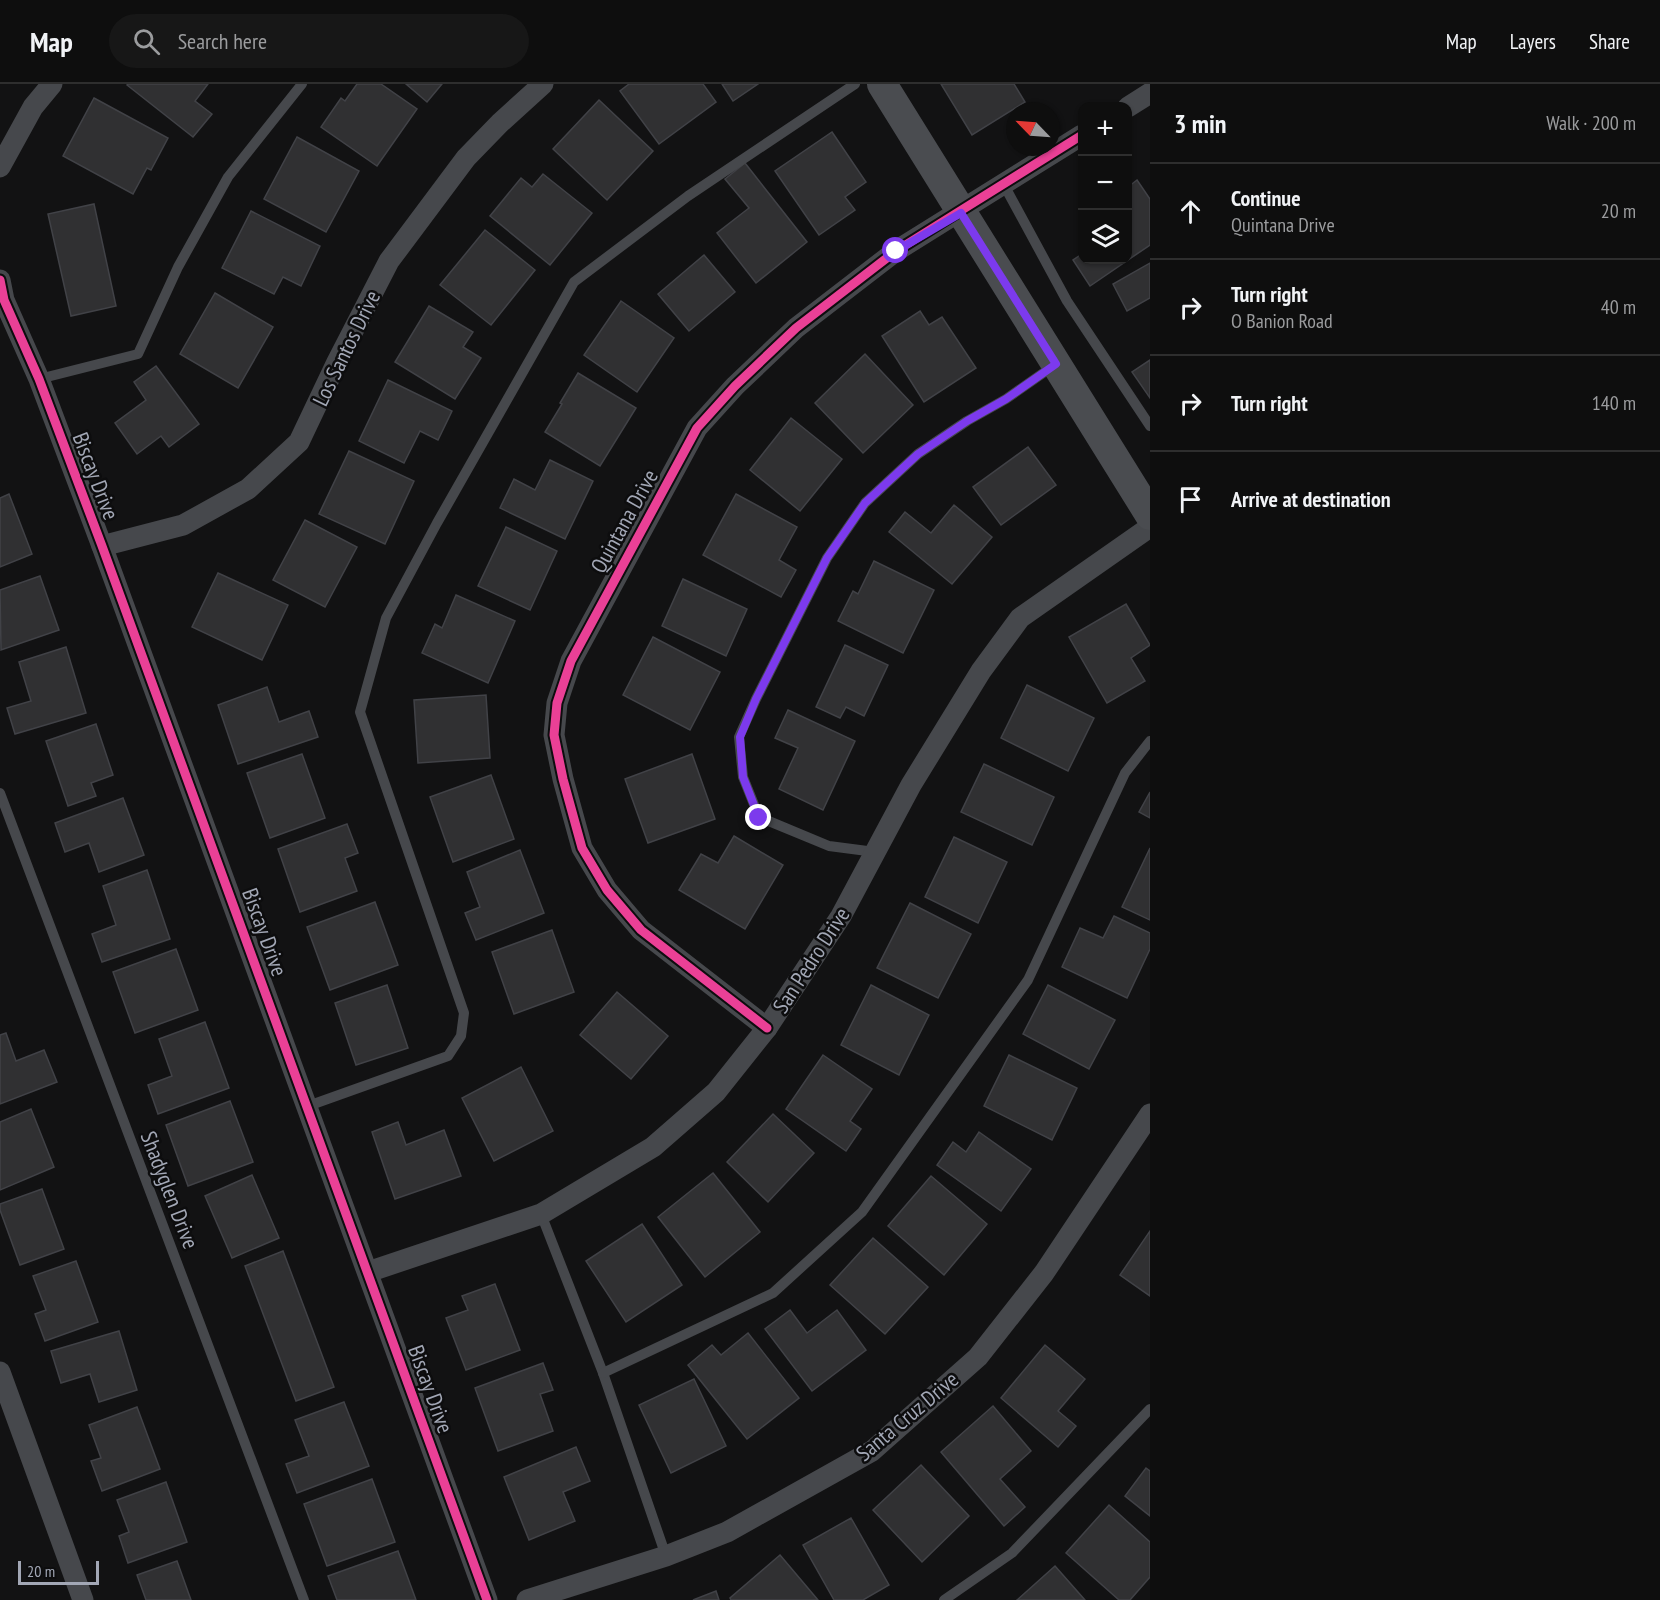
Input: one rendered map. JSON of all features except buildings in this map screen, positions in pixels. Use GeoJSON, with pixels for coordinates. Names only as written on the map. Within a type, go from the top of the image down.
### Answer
{"type":"FeatureCollection","features":[{"type":"Feature","properties":{"kind":"street"},"geometry":{"type":"LineString","coordinates":[[0,167],[33,107],[52,84]]}},
{"type":"Feature","properties":{"kind":"street","name":"Los Santos Drive"},"geometry":{"type":"LineString","coordinates":[[102,546],[183,525],[248,489],[299,442],[389,261],[466,158],[543,84]]}},
{"type":"Feature","properties":{"kind":"street"},"geometry":{"type":"LineString","coordinates":[[882,84],[1150,515]]}},
{"type":"Feature","properties":{"kind":"street"},"geometry":{"type":"LineString","coordinates":[[1132,104],[1150,93]]}},
{"type":"Feature","properties":{"kind":"street","name":"Quintana Drive"},"geometry":{"type":"LineString","coordinates":[[767,1028],[641,930],[607,890],[582,848],[563,779],[554,735],[557,703],[571,661],[697,429],[735,386],[796,328],[896,251],[961,213],[1078,138]]}},
{"type":"Feature","properties":{"kind":"street","name":"Biscay Drive"},"geometry":{"type":"LineString","coordinates":[[0,280],[4,300],[39,380],[102,546],[487,1600]]}},
{"type":"Feature","properties":{"kind":"street","name":"San Pedro Drive"},"geometry":{"type":"LineString","coordinates":[[368,1272],[541,1214],[653,1147],[716,1092],[767,1028],[840,916],[911,785],[981,671],[1020,618],[1150,526]]}},
{"type":"Feature","properties":{"kind":"street","name":"Santa Cruz Drive"},"geometry":{"type":"LineString","coordinates":[[527,1600],[666,1557],[727,1532],[872,1451],[978,1357],[1044,1273],[1150,1114]]}},
{"type":"Feature","properties":{"kind":"street"},"geometry":{"type":"LineString","coordinates":[[0,1372],[83,1600]]}},
{"type":"Feature","properties":{"kind":"lane"},"geometry":{"type":"LineString","coordinates":[[39,380],[138,354],[178,267],[228,177],[302,84]]}},
{"type":"Feature","properties":{"kind":"lane"},"geometry":{"type":"LineString","coordinates":[[308,1106],[448,1056],[461,1036],[464,1013],[360,712],[386,618],[437,523],[574,282],[688,196],[855,84]]}},
{"type":"Feature","properties":{"kind":"lane"},"geometry":{"type":"LineString","coordinates":[[1004,185],[1067,301],[1150,426]]}},
{"type":"Feature","properties":{"kind":"lane"},"geometry":{"type":"LineString","coordinates":[[875,852],[829,846],[759,818],[743,777],[740,737],[756,699],[827,558],[865,503],[918,454],[967,421],[1006,399],[1056,364]]}},
{"type":"Feature","properties":{"kind":"lane"},"geometry":{"type":"LineString","coordinates":[[603,1373],[772,1293],[862,1212],[1028,980],[1125,773],[1150,741]]}},
{"type":"Feature","properties":{"kind":"lane","name":"Shadyglen Drive"},"geometry":{"type":"LineString","coordinates":[[0,793],[304,1600]]}},
{"type":"Feature","properties":{"kind":"lane"},"geometry":{"type":"LineString","coordinates":[[541,1214],[603,1373],[666,1557]]}},
{"type":"Feature","properties":{"kind":"lane"},"geometry":{"type":"LineString","coordinates":[[944,1600],[1012,1552],[1150,1409]]}},
{"type":"Feature","properties":{"kind":"cycle path"},"geometry":{"type":"LineString","coordinates":[[767,1028],[641,930],[607,890],[582,848],[563,779],[554,735],[557,703],[571,661],[697,428],[735,386],[796,328],[896,251],[1078,137]]}},
{"type":"Feature","properties":{"kind":"cycle path"},"geometry":{"type":"LineString","coordinates":[[0,280],[4,300],[39,379],[102,546],[487,1600]]}},
{"type":"Feature","properties":{"kind":"route"},"geometry":{"type":"LineString","coordinates":[[759,818],[743,777],[740,737],[756,699],[827,558],[865,503],[918,454],[967,421],[1006,399],[1056,364],[961,213],[896,251]]}}]}
